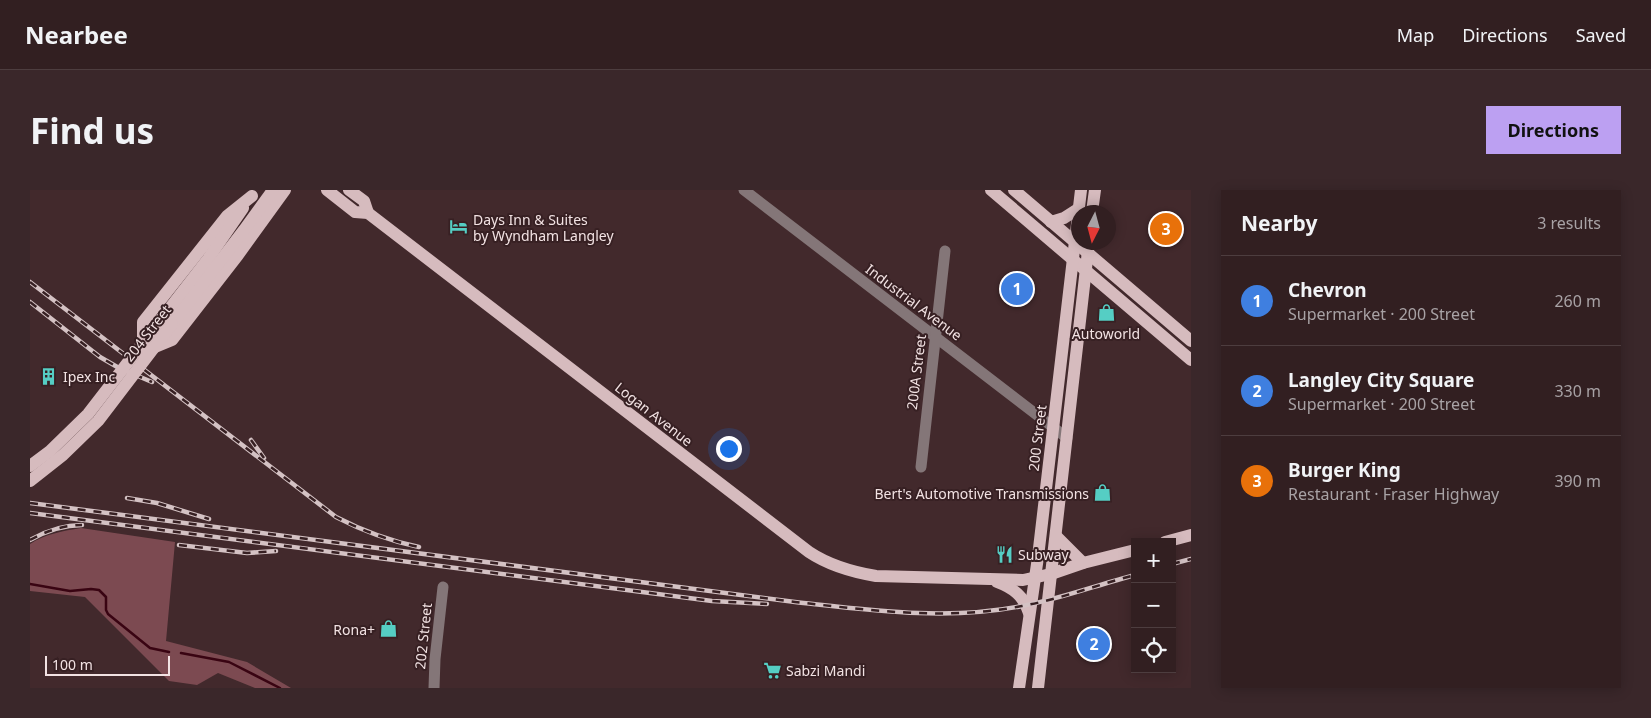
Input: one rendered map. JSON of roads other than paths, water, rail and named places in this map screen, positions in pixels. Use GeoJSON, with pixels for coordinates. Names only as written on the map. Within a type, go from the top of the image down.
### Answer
{"type":"FeatureCollection","features":[{"type":"Feature","properties":{"kind":"main road","name":"204 Street"},"geometry":{"type":"LineString","coordinates":[[30,466],[57,445],[88,414],[244,230],[273,190]]}},
{"type":"Feature","properties":{"kind":"main road"},"geometry":{"type":"LineString","coordinates":[[254,193],[227,216],[143,322],[143,352],[172,340],[238,256],[285,190]]}},
{"type":"Feature","properties":{"kind":"main road","name":"Logan Avenue"},"geometry":{"type":"LineString","coordinates":[[327,190],[355,212],[368,213],[820,559],[855,573],[876,576],[1023,580],[1131,551]]}},
{"type":"Feature","properties":{"kind":"main road","name":"Logan Avenue"},"geometry":{"type":"LineString","coordinates":[[349,190],[364,201],[368,213]]}},
{"type":"Feature","properties":{"kind":"main road"},"geometry":{"type":"LineString","coordinates":[[991,190],[1191,360]]}},
{"type":"Feature","properties":{"kind":"main road"},"geometry":{"type":"LineString","coordinates":[[1014,190],[1071,240]]}},
{"type":"Feature","properties":{"kind":"main road","name":"200 Street"},"geometry":{"type":"LineString","coordinates":[[1079,205],[1081,190]]}},
{"type":"Feature","properties":{"kind":"main road"},"geometry":{"type":"LineString","coordinates":[[1093,205],[1095,190]]}},
{"type":"Feature","properties":{"kind":"main road","name":"204 Street"},"geometry":{"type":"LineString","coordinates":[[30,481],[63,455],[98,421],[254,193]]}},
{"type":"Feature","properties":{"kind":"main road"},"geometry":{"type":"LineString","coordinates":[[1051,222],[1071,214]]}},
{"type":"Feature","properties":{"kind":"main road","name":"200 Street"},"geometry":{"type":"LineString","coordinates":[[1019,688],[1029,613],[1036,578],[1074,250]]}},
{"type":"Feature","properties":{"kind":"main road"},"geometry":{"type":"LineString","coordinates":[[1038,688],[1089,250]]}},
{"type":"Feature","properties":{"kind":"main road"},"geometry":{"type":"LineString","coordinates":[[1091,250],[1191,341]]}},
{"type":"Feature","properties":{"kind":"main road"},"geometry":{"type":"LineString","coordinates":[[1176,539],[1191,535]]}},
{"type":"Feature","properties":{"kind":"main road"},"geometry":{"type":"LineString","coordinates":[[1056,536],[1083,563]]}},
{"type":"Feature","properties":{"kind":"main road"},"geometry":{"type":"LineString","coordinates":[[990,580],[1008,586],[1018,593],[1027,605],[1029,613]]}},
{"type":"Feature","properties":{"kind":"street","name":"Industrial Avenue"},"geometry":{"type":"LineString","coordinates":[[744,190],[1067,438]]}},
{"type":"Feature","properties":{"kind":"street","name":"200A Street"},"geometry":{"type":"LineString","coordinates":[[921,467],[945,251]]}},
{"type":"Feature","properties":{"kind":"street"},"geometry":{"type":"LineString","coordinates":[[30,466],[46,460],[81,430],[105,403],[143,352]]}},
{"type":"Feature","properties":{"kind":"street","name":"202 Street"},"geometry":{"type":"LineString","coordinates":[[434,688],[435,659],[444,587]]}},
{"type":"Feature","properties":{"kind":"waterway"},"geometry":{"type":"LineString","coordinates":[[30,584],[70,591],[99,590],[106,597],[106,610],[108,614],[150,648],[169,652]]}},
{"type":"Feature","properties":{"kind":"waterway"},"geometry":{"type":"LineString","coordinates":[[181,653],[229,662],[280,688]]}},
{"type":"Feature","properties":{"kind":"railway"},"geometry":{"type":"LineString","coordinates":[[30,282],[336,517],[377,535],[419,547]]}},
{"type":"Feature","properties":{"kind":"railway"},"geometry":{"type":"LineString","coordinates":[[30,302],[100,357],[119,368],[152,382]]}},
{"type":"Feature","properties":{"kind":"railway"},"geometry":{"type":"LineString","coordinates":[[251,440],[264,458]]}},
{"type":"Feature","properties":{"kind":"railway"},"geometry":{"type":"LineString","coordinates":[[127,498],[157,503],[209,519]]}},
{"type":"Feature","properties":{"kind":"railway"},"geometry":{"type":"LineString","coordinates":[[30,503],[795,602],[908,613],[965,613],[1022,606],[1131,576]]}},
{"type":"Feature","properties":{"kind":"railway"},"geometry":{"type":"LineString","coordinates":[[30,513],[712,601],[767,604]]}},
{"type":"Feature","properties":{"kind":"railway"},"geometry":{"type":"LineString","coordinates":[[30,540],[55,529],[82,525]]}},
{"type":"Feature","properties":{"kind":"railway"},"geometry":{"type":"LineString","coordinates":[[179,545],[247,553],[276,551]]}},
{"type":"Feature","properties":{"kind":"railway"},"geometry":{"type":"LineString","coordinates":[[1176,563],[1191,559]]}},
{"type":"Feature","properties":{"kind":"place","name":"Days Inn & Suites by Wyndham Langley"},"geometry":{"type":"Point","coordinates":[459,227]}},
{"type":"Feature","properties":{"kind":"place","name":"Burger King"},"geometry":{"type":"Point","coordinates":[1166,229]}},
{"type":"Feature","properties":{"kind":"place","name":"Chevron"},"geometry":{"type":"Point","coordinates":[1017,289]}},
{"type":"Feature","properties":{"kind":"place","name":"Autoworld"},"geometry":{"type":"Point","coordinates":[1106,313]}},
{"type":"Feature","properties":{"kind":"place","name":"Ipex Inc"},"geometry":{"type":"Point","coordinates":[49,376]}},
{"type":"Feature","properties":{"kind":"place","name":"Bert's Automotive Transmissions"},"geometry":{"type":"Point","coordinates":[1103,493]}},
{"type":"Feature","properties":{"kind":"place","name":"Subway"},"geometry":{"type":"Point","coordinates":[1004,554]}},
{"type":"Feature","properties":{"kind":"place","name":"Rona+"},"geometry":{"type":"Point","coordinates":[389,629]}},
{"type":"Feature","properties":{"kind":"place","name":"Langley City Square"},"geometry":{"type":"Point","coordinates":[1094,644]}},
{"type":"Feature","properties":{"kind":"place","name":"Sabzi Mandi"},"geometry":{"type":"Point","coordinates":[772,670]}}]}
